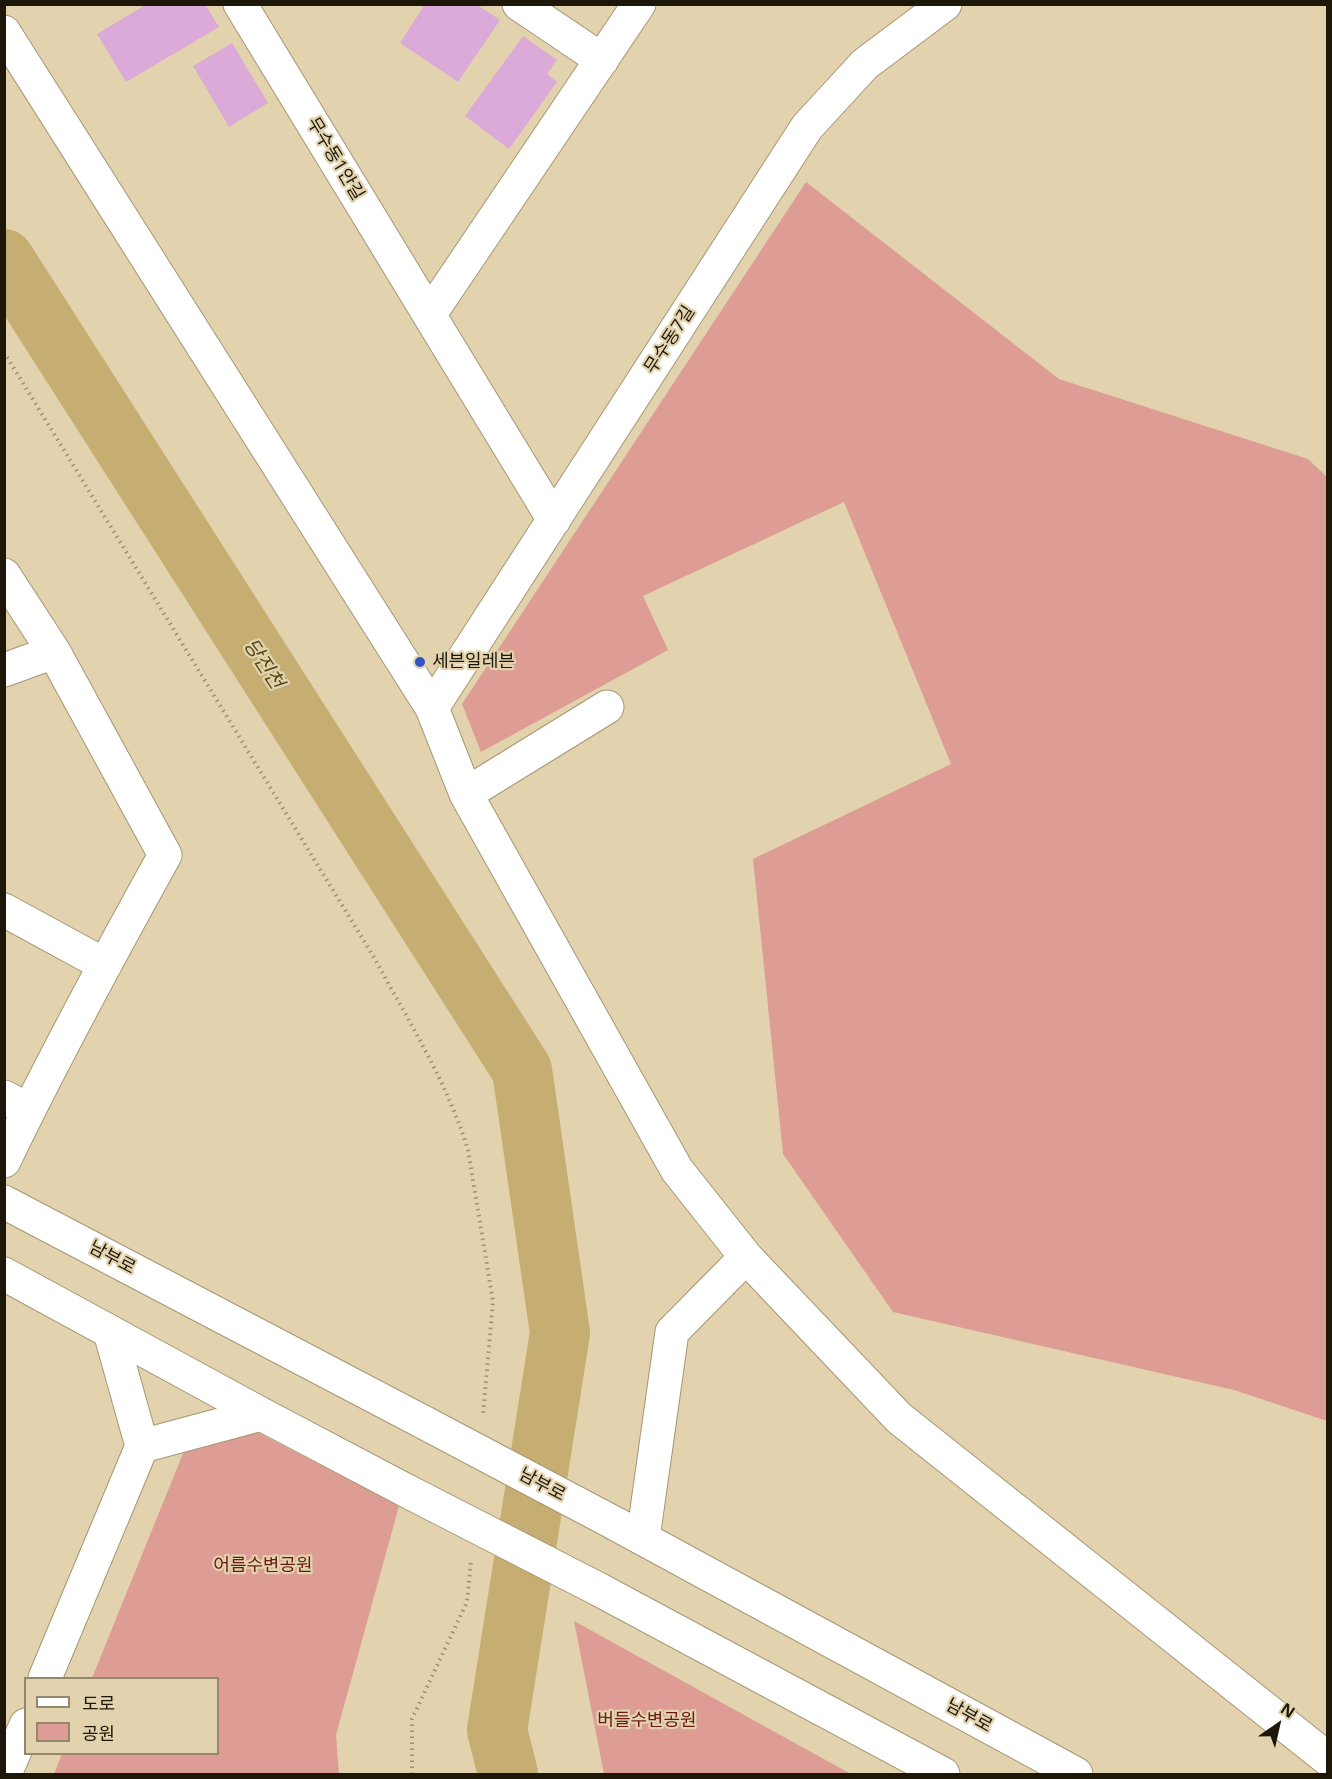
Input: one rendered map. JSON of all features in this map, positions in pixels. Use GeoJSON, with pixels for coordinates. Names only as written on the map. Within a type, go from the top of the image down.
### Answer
{"type":"FeatureCollection","features":[{"type":"Feature","properties":{"kind":"street","name":"무수동1안길"},"geometry":{"type":"LineString","coordinates":[[240,4],[554,520]]}},
{"type":"Feature","properties":{"kind":"street"},"geometry":{"type":"LineString","coordinates":[[519,4],[602,60]]}},
{"type":"Feature","properties":{"kind":"street"},"geometry":{"type":"LineString","coordinates":[[430,314],[639,4]]}},
{"type":"Feature","properties":{"kind":"street","name":"무수동7길"},"geometry":{"type":"LineString","coordinates":[[432,708],[807,127],[865,64],[945,4]]}},
{"type":"Feature","properties":{"kind":"street"},"geometry":{"type":"LineString","coordinates":[[4,32],[432,708],[466,794],[677,1170],[746,1257],[899,1418],[1328,1759]]}},
{"type":"Feature","properties":{"kind":"street"},"geometry":{"type":"LineString","coordinates":[[4,575],[54,652],[165,855],[105,965],[16,1103],[4,1161]]}},
{"type":"Feature","properties":{"kind":"street"},"geometry":{"type":"LineString","coordinates":[[4,670],[54,652]]}},
{"type":"Feature","properties":{"kind":"street"},"geometry":{"type":"LineString","coordinates":[[466,794],[607,707]]}},
{"type":"Feature","properties":{"kind":"street"},"geometry":{"type":"LineString","coordinates":[[4,910],[105,965]]}},
{"type":"Feature","properties":{"kind":"street","name":"남부로"},"geometry":{"type":"LineString","coordinates":[[4,1202],[629,1531],[1076,1774]]}},
{"type":"Feature","properties":{"kind":"street"},"geometry":{"type":"LineString","coordinates":[[629,1531],[672,1332],[746,1257]]}},
{"type":"Feature","properties":{"kind":"street"},"geometry":{"type":"LineString","coordinates":[[4,1274],[261,1414],[598,1589],[943,1774]]}},
{"type":"Feature","properties":{"kind":"street"},"geometry":{"type":"LineString","coordinates":[[45,1677],[142,1446],[110,1332]]}},
{"type":"Feature","properties":{"kind":"street"},"geometry":{"type":"LineString","coordinates":[[142,1446],[261,1414]]}},
{"type":"Feature","properties":{"kind":"street"},"geometry":{"type":"LineString","coordinates":[[5,1774],[24,1730]]}},
{"type":"Feature","properties":{"kind":"path"},"geometry":{"type":"LineString","coordinates":[[4,352],[375,959],[426,1053],[461,1128],[468,1150],[493,1301],[483,1418]]}},
{"type":"Feature","properties":{"kind":"path"},"geometry":{"type":"LineString","coordinates":[[412,1774],[412,1719],[467,1602],[471,1559]]}},
{"type":"Feature","properties":{"kind":"green space"},"geometry":{"type":"Polygon","coordinates":[[[806,182],[1059,379],[1308,459],[1327,477],[1327,1421],[1234,1390],[893,1312],[783,1154],[753,859],[951,764],[844,502],[643,596],[668,650],[481,752],[462,704],[806,182]]]}},
{"type":"Feature","properties":{"kind":"green space","name":"어름수변공원"},"geometry":{"type":"Polygon","coordinates":[[[253,1430],[399,1506],[336,1735],[339,1774],[54,1774],[62,1755],[219,1755],[219,1677],[92,1677],[184,1451],[253,1430]]]}},
{"type":"Feature","properties":{"kind":"green space","name":"버들수변공원"},"geometry":{"type":"Polygon","coordinates":[[[574,1621],[851,1774],[604,1774],[574,1621]]]}},
{"type":"Feature","properties":{"kind":"building"},"geometry":{"type":"Polygon","coordinates":[[[147,4],[205,4],[219,27],[126,82],[97,34],[147,4]]]}},
{"type":"Feature","properties":{"kind":"building"},"geometry":{"type":"Polygon","coordinates":[[[425,4],[476,4],[500,20],[458,82],[400,43],[425,4]]]}},
{"type":"Feature","properties":{"kind":"building"},"geometry":{"type":"Polygon","coordinates":[[[523,36],[557,60],[547,74],[557,82],[509,149],[465,116],[523,36]]]}},
{"type":"Feature","properties":{"kind":"building"},"geometry":{"type":"Polygon","coordinates":[[[232,43],[268,103],[229,127],[193,66],[232,43]]]}},
{"type":"Feature","properties":{"kind":"waterway","name":"당진천"},"geometry":{"type":"LineString","coordinates":[[4,259],[522,1070],[560,1333],[497,1730],[508,1774]]}},
{"type":"Feature","properties":{"kind":"place","name":"세븐일레븐"},"geometry":{"type":"Point","coordinates":[420,662]}}]}
